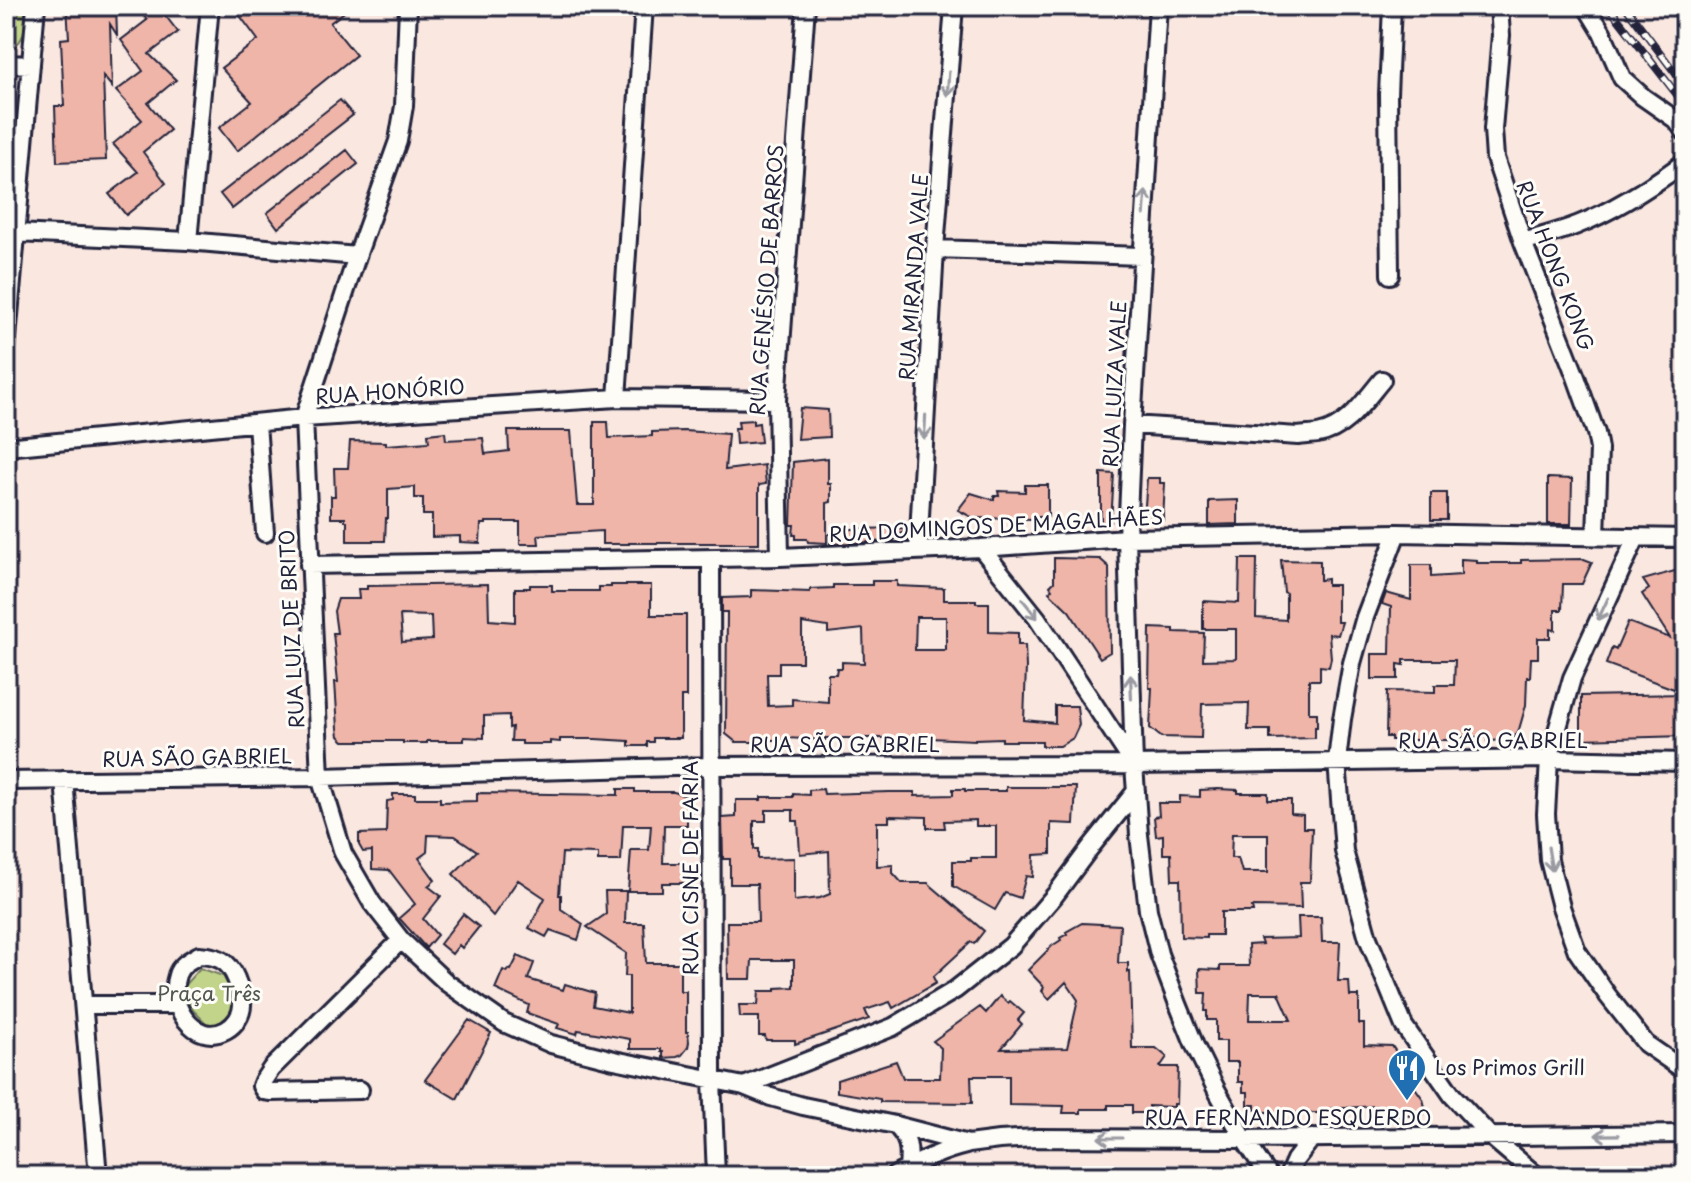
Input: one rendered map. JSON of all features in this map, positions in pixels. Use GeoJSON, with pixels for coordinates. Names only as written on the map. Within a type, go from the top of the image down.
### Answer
{"type":"FeatureCollection","features":[{"type":"Feature","properties":{"kind":"street"},"geometry":{"type":"LineString","coordinates":[[6,350],[36,6]]}},
{"type":"Feature","properties":{"kind":"street"},"geometry":{"type":"LineString","coordinates":[[188,241],[210,6]]}},
{"type":"Feature","properties":{"kind":"street"},"geometry":{"type":"LineString","coordinates":[[304,418],[398,141],[404,106],[408,6]]}},
{"type":"Feature","properties":{"kind":"street"},"geometry":{"type":"LineString","coordinates":[[617,398],[644,6]]}},
{"type":"Feature","properties":{"kind":"street","name":"RUA GENÉSIO DE BARROS"},"geometry":{"type":"LineString","coordinates":[[780,557],[777,400],[806,6]]}},
{"type":"Feature","properties":{"kind":"street","name":"RUA MIRANDA VALE"},"geometry":{"type":"LineString","coordinates":[[918,551],[935,249],[954,6]]}},
{"type":"Feature","properties":{"kind":"street","name":"RUA LUIZA VALE"},"geometry":{"type":"LineString","coordinates":[[1158,6],[1127,538],[1136,791],[1148,910],[1159,954],[1195,1046],[1244,1139],[1269,1176]]}},
{"type":"Feature","properties":{"kind":"street"},"geometry":{"type":"LineString","coordinates":[[1390,275],[1388,94],[1392,6]]}},
{"type":"Feature","properties":{"kind":"street","name":"RUA HONG KONG"},"geometry":{"type":"LineString","coordinates":[[1499,6],[1501,35],[1493,129],[1495,158],[1523,242],[1596,433],[1599,449],[1596,536]]}},
{"type":"Feature","properties":{"kind":"street"},"geometry":{"type":"LineString","coordinates":[[1586,6],[1602,32],[1622,78],[1676,120],[1685,132]]}},
{"type":"Feature","properties":{"kind":"street"},"geometry":{"type":"LineString","coordinates":[[6,64],[31,65]]}},
{"type":"Feature","properties":{"kind":"street"},"geometry":{"type":"LineString","coordinates":[[1523,242],[1577,225],[1610,210],[1685,162]]}},
{"type":"Feature","properties":{"kind":"street"},"geometry":{"type":"LineString","coordinates":[[16,233],[188,241],[357,256]]}},
{"type":"Feature","properties":{"kind":"street"},"geometry":{"type":"LineString","coordinates":[[935,249],[1142,256]]}},
{"type":"Feature","properties":{"kind":"street"},"geometry":{"type":"LineString","coordinates":[[1132,425],[1298,436],[1320,434],[1336,428],[1349,417],[1382,380]]}},
{"type":"Feature","properties":{"kind":"street","name":"RUA HONÓRIO"},"geometry":{"type":"LineString","coordinates":[[6,447],[304,418],[617,398],[777,400]]}},
{"type":"Feature","properties":{"kind":"street","name":"RUA LUIZ DE BRITO"},"geometry":{"type":"LineString","coordinates":[[304,418],[320,777],[343,853],[372,903],[401,940],[447,983],[504,1023],[564,1047],[744,1086]]}},
{"type":"Feature","properties":{"kind":"street"},"geometry":{"type":"LineString","coordinates":[[257,423],[265,533]]}},
{"type":"Feature","properties":{"kind":"street"},"geometry":{"type":"LineString","coordinates":[[1397,533],[1365,617],[1352,663],[1337,761],[1344,851],[1368,938],[1404,1026],[1452,1095],[1490,1136],[1537,1176]]}},
{"type":"Feature","properties":{"kind":"street","name":"RUA DOMINGOS DE MAGALHÃES"},"geometry":{"type":"LineString","coordinates":[[309,565],[780,557],[1127,538],[1397,533],[1685,538]]}},
{"type":"Feature","properties":{"kind":"street"},"geometry":{"type":"LineString","coordinates":[[1636,538],[1572,678],[1549,759],[1546,814],[1549,860],[1577,951],[1646,1044],[1685,1071]]}},
{"type":"Feature","properties":{"kind":"street"},"geometry":{"type":"LineString","coordinates":[[981,548],[1037,618],[1134,765]]}},
{"type":"Feature","properties":{"kind":"street","name":"RUA CISNE DE FARIA"},"geometry":{"type":"LineString","coordinates":[[711,559],[712,1080],[716,1176]]}},
{"type":"Feature","properties":{"kind":"street","name":"RUA SÃO GABRIEL"},"geometry":{"type":"LineString","coordinates":[[6,781],[320,777],[710,766],[1134,765],[1549,759],[1685,762]]}},
{"type":"Feature","properties":{"kind":"street"},"geometry":{"type":"LineString","coordinates":[[64,780],[98,1176]]}},
{"type":"Feature","properties":{"kind":"street"},"geometry":{"type":"LineString","coordinates":[[744,1086],[893,1027],[955,990],[1011,946],[1136,791]]}},
{"type":"Feature","properties":{"kind":"street"},"geometry":{"type":"LineString","coordinates":[[360,1090],[271,1092],[264,1091],[261,1086],[271,1069],[401,940]]}},
{"type":"Feature","properties":{"kind":"street"},"geometry":{"type":"LineString","coordinates":[[199,955],[215,956],[228,964],[236,978],[243,1004],[240,1016],[232,1027],[208,1034],[195,1030],[178,1005],[177,975],[185,963],[199,955]]}},
{"type":"Feature","properties":{"kind":"street"},"geometry":{"type":"LineString","coordinates":[[84,1005],[178,1005]]}},
{"type":"Feature","properties":{"kind":"street","name":"RUA FERNANDO ESQUERDO"},"geometry":{"type":"LineString","coordinates":[[744,1086],[803,1106],[968,1144],[1037,1138],[1685,1134]]}},
{"type":"Feature","properties":{"kind":"street"},"geometry":{"type":"LineString","coordinates":[[895,1125],[908,1141],[910,1153],[901,1172]]}},
{"type":"Feature","properties":{"kind":"street"},"geometry":{"type":"LineString","coordinates":[[1288,1176],[1295,1160],[1312,1138]]}},
{"type":"Feature","properties":{"kind":"street"},"geometry":{"type":"LineString","coordinates":[[901,1172],[945,1150],[968,1144]]}},
{"type":"Feature","properties":{"kind":"shaded area"},"geometry":{"type":"Polygon","coordinates":[[[6,87],[17,103],[8,213],[6,213],[6,87]]]}},
{"type":"Feature","properties":{"kind":"green space"},"geometry":{"type":"Polygon","coordinates":[[[6,6],[26,6],[21,38],[6,51],[6,6]]]}},
{"type":"Feature","properties":{"kind":"green space","name":"Praça Três"},"geometry":{"type":"Polygon","coordinates":[[[200,968],[223,976],[239,1005],[231,1018],[210,1027],[193,1010],[180,990],[200,968]]]}},
{"type":"Feature","properties":{"kind":"building"},"geometry":{"type":"Polygon","coordinates":[[[67,6],[116,6],[117,35],[110,24],[112,87],[103,76],[106,160],[57,162],[55,106],[64,106],[61,39],[69,38],[67,6]]]}},
{"type":"Feature","properties":{"kind":"building"},"geometry":{"type":"Polygon","coordinates":[[[136,6],[158,6],[178,32],[149,54],[176,80],[148,103],[170,130],[143,152],[166,183],[126,215],[109,194],[138,172],[113,144],[142,120],[116,91],[143,71],[121,40],[147,20],[136,6]]]}},
{"type":"Feature","properties":{"kind":"building"},"geometry":{"type":"Polygon","coordinates":[[[248,6],[352,6],[330,23],[356,55],[237,151],[219,128],[252,102],[221,68],[258,40],[238,13],[248,6]]]}},
{"type":"Feature","properties":{"kind":"building"},"geometry":{"type":"Polygon","coordinates":[[[340,100],[353,115],[232,209],[220,194],[340,100]]]}},
{"type":"Feature","properties":{"kind":"building"},"geometry":{"type":"Polygon","coordinates":[[[347,150],[358,164],[278,228],[267,213],[347,150]]]}},
{"type":"Feature","properties":{"kind":"building"},"geometry":{"type":"Polygon","coordinates":[[[800,408],[828,410],[829,437],[797,439],[800,408]]]}},
{"type":"Feature","properties":{"kind":"building"},"geometry":{"type":"Polygon","coordinates":[[[753,420],[753,424],[759,423],[761,442],[736,444],[738,421],[753,420]]]}},
{"type":"Feature","properties":{"kind":"building"},"geometry":{"type":"Polygon","coordinates":[[[594,422],[608,422],[609,438],[652,436],[652,432],[728,434],[725,470],[764,465],[766,484],[759,485],[759,543],[602,544],[602,531],[538,535],[539,544],[520,544],[520,522],[486,522],[481,524],[480,543],[460,542],[460,536],[432,537],[432,515],[423,515],[423,498],[415,498],[415,487],[388,489],[385,541],[347,541],[345,518],[331,518],[331,496],[335,496],[334,468],[348,468],[350,441],[386,442],[386,445],[429,442],[428,434],[445,432],[446,440],[483,438],[485,454],[509,451],[508,431],[571,431],[577,505],[594,505],[594,422]]]}},
{"type":"Feature","properties":{"kind":"building"},"geometry":{"type":"Polygon","coordinates":[[[828,458],[831,502],[827,503],[827,543],[796,539],[793,535],[794,525],[791,525],[793,462],[828,458]]]}},
{"type":"Feature","properties":{"kind":"building"},"geometry":{"type":"Polygon","coordinates":[[[1101,473],[1114,474],[1111,522],[1101,522],[1101,473]]]}},
{"type":"Feature","properties":{"kind":"building"},"geometry":{"type":"Polygon","coordinates":[[[1147,478],[1160,478],[1160,483],[1165,483],[1163,520],[1148,513],[1145,505],[1147,478]]]}},
{"type":"Feature","properties":{"kind":"building"},"geometry":{"type":"Polygon","coordinates":[[[1548,478],[1572,479],[1571,524],[1548,524],[1548,478]]]}},
{"type":"Feature","properties":{"kind":"building"},"geometry":{"type":"Polygon","coordinates":[[[1025,485],[1048,485],[1048,517],[973,518],[958,510],[971,493],[994,500],[994,496],[999,496],[998,491],[1025,492],[1025,485]]]}},
{"type":"Feature","properties":{"kind":"building"},"geometry":{"type":"Polygon","coordinates":[[[1431,493],[1447,493],[1447,520],[1431,520],[1431,493]]]}},
{"type":"Feature","properties":{"kind":"building"},"geometry":{"type":"Polygon","coordinates":[[[1238,500],[1238,524],[1209,525],[1209,501],[1238,500]]]}},
{"type":"Feature","properties":{"kind":"building"},"geometry":{"type":"Polygon","coordinates":[[[908,528],[893,541],[830,544],[830,534],[852,529],[908,528]]]}},
{"type":"Feature","properties":{"kind":"building"},"geometry":{"type":"Polygon","coordinates":[[[1054,558],[1100,559],[1109,567],[1110,652],[1100,658],[1069,611],[1049,592],[1054,582],[1054,558]]]}},
{"type":"Feature","properties":{"kind":"building"},"geometry":{"type":"Polygon","coordinates":[[[1240,559],[1257,559],[1256,618],[1286,620],[1281,560],[1320,561],[1320,580],[1327,579],[1327,585],[1337,585],[1337,622],[1342,622],[1338,635],[1329,634],[1329,667],[1320,666],[1320,680],[1309,680],[1309,713],[1317,713],[1315,738],[1270,739],[1270,730],[1248,730],[1249,703],[1202,704],[1201,738],[1161,737],[1150,728],[1150,628],[1204,633],[1203,660],[1236,659],[1236,629],[1203,629],[1203,601],[1239,603],[1240,559]]]}},
{"type":"Feature","properties":{"kind":"building"},"geometry":{"type":"Polygon","coordinates":[[[1461,559],[1477,560],[1477,563],[1584,559],[1592,562],[1582,584],[1563,584],[1562,610],[1555,610],[1555,630],[1550,629],[1550,638],[1538,638],[1538,658],[1531,658],[1526,705],[1514,737],[1487,741],[1487,737],[1391,740],[1391,737],[1386,737],[1387,691],[1435,692],[1435,685],[1454,685],[1455,660],[1404,660],[1404,665],[1398,664],[1398,679],[1372,679],[1372,654],[1390,654],[1391,607],[1382,604],[1386,593],[1411,600],[1411,565],[1431,565],[1431,577],[1461,575],[1461,559]]]}},
{"type":"Feature","properties":{"kind":"building"},"geometry":{"type":"Polygon","coordinates":[[[1685,568],[1685,693],[1606,664],[1628,622],[1670,638],[1642,594],[1649,589],[1643,580],[1685,568]]]}},
{"type":"Feature","properties":{"kind":"building"},"geometry":{"type":"Polygon","coordinates":[[[872,581],[897,581],[897,586],[944,588],[944,600],[989,603],[989,632],[1018,633],[1018,645],[1025,645],[1024,720],[1055,723],[1055,706],[1077,706],[1079,725],[1073,738],[1060,746],[1042,746],[1042,741],[1002,741],[1002,738],[786,738],[736,742],[726,734],[727,612],[722,612],[722,598],[751,597],[751,590],[810,592],[810,589],[833,588],[833,585],[872,585],[872,581]],[[916,617],[915,650],[946,650],[946,617],[916,617]],[[802,623],[802,662],[779,662],[779,674],[767,674],[768,706],[792,705],[792,699],[828,702],[828,674],[836,674],[837,668],[842,668],[842,662],[864,663],[863,629],[828,633],[828,627],[802,623]]]}},
{"type":"Feature","properties":{"kind":"building"},"geometry":{"type":"Polygon","coordinates":[[[488,584],[489,620],[515,622],[515,588],[552,585],[552,591],[599,591],[599,587],[611,585],[651,585],[651,615],[686,615],[686,697],[681,697],[681,738],[653,738],[647,746],[629,746],[629,741],[595,739],[522,744],[522,741],[511,741],[509,715],[484,716],[484,738],[464,737],[464,741],[427,743],[344,741],[339,736],[338,728],[334,611],[338,599],[359,599],[358,589],[367,589],[367,586],[488,584]],[[400,615],[402,642],[432,640],[431,616],[400,615]]]}},
{"type":"Feature","properties":{"kind":"building"},"geometry":{"type":"Polygon","coordinates":[[[1685,694],[1685,736],[1581,739],[1581,696],[1685,694]]]}},
{"type":"Feature","properties":{"kind":"building"},"geometry":{"type":"Polygon","coordinates":[[[1006,787],[1076,787],[1074,824],[1051,823],[1051,854],[1034,855],[1033,877],[1026,876],[1020,898],[1005,893],[995,910],[953,886],[953,861],[996,858],[996,826],[976,826],[976,820],[944,821],[945,828],[927,828],[927,817],[889,816],[889,822],[877,822],[877,866],[893,865],[893,873],[902,883],[928,883],[984,931],[974,944],[971,942],[933,977],[936,983],[893,1008],[890,1002],[865,1010],[869,1019],[795,1044],[795,1040],[766,1040],[765,1036],[759,1036],[759,1017],[740,1017],[739,1005],[758,1005],[759,991],[794,987],[794,960],[752,960],[751,979],[728,979],[727,922],[758,922],[757,884],[730,884],[730,859],[723,859],[722,818],[736,817],[736,800],[809,795],[809,790],[823,789],[824,794],[915,792],[915,796],[953,795],[953,789],[1006,791],[1006,787]],[[766,810],[766,821],[754,821],[754,849],[758,849],[758,859],[794,858],[794,901],[820,898],[830,894],[829,851],[800,854],[798,821],[793,821],[793,810],[766,810]]]}},
{"type":"Feature","properties":{"kind":"building"},"geometry":{"type":"Polygon","coordinates":[[[618,789],[674,792],[686,796],[691,807],[691,818],[687,819],[687,825],[664,825],[663,863],[684,863],[687,883],[662,883],[662,891],[628,891],[631,850],[649,850],[651,825],[623,825],[621,861],[598,861],[598,854],[562,853],[561,909],[583,924],[578,940],[550,930],[546,937],[529,928],[545,898],[518,880],[493,916],[453,874],[477,851],[455,836],[428,835],[427,852],[419,858],[435,880],[428,886],[441,896],[423,919],[437,935],[426,948],[399,918],[415,904],[389,870],[372,869],[372,851],[363,852],[359,845],[359,834],[386,833],[387,801],[393,800],[393,794],[440,798],[440,802],[477,801],[477,793],[618,795],[618,789]]]}},
{"type":"Feature","properties":{"kind":"building"},"geometry":{"type":"Polygon","coordinates":[[[1200,790],[1268,793],[1268,800],[1291,800],[1291,814],[1303,815],[1303,828],[1312,828],[1310,882],[1300,882],[1301,908],[1252,907],[1253,912],[1221,912],[1221,935],[1181,937],[1180,880],[1172,880],[1171,854],[1163,854],[1163,835],[1156,836],[1154,817],[1159,816],[1158,803],[1180,803],[1180,796],[1200,797],[1200,790]],[[1232,834],[1231,858],[1238,858],[1242,872],[1268,872],[1268,834],[1232,834]]]}},
{"type":"Feature","properties":{"kind":"building"},"geometry":{"type":"Polygon","coordinates":[[[605,891],[626,891],[625,923],[644,923],[646,963],[680,963],[680,991],[686,991],[686,1032],[689,1042],[682,1055],[663,1058],[661,1049],[630,1049],[630,1039],[578,1030],[577,1034],[557,1028],[559,1024],[527,1013],[529,1005],[495,989],[503,970],[511,970],[518,956],[534,963],[528,979],[563,990],[565,984],[595,993],[593,1006],[629,1013],[626,953],[587,927],[606,914],[605,891]]]}},
{"type":"Feature","properties":{"kind":"building"},"geometry":{"type":"Polygon","coordinates":[[[463,914],[479,927],[462,948],[459,945],[452,954],[440,944],[463,914]]]}},
{"type":"Feature","properties":{"kind":"building"},"geometry":{"type":"Polygon","coordinates":[[[1298,917],[1321,917],[1322,942],[1340,942],[1338,981],[1349,981],[1350,996],[1359,996],[1359,1024],[1364,1024],[1364,1045],[1392,1046],[1408,1069],[1402,1069],[1423,1099],[1424,1114],[1389,1115],[1389,1110],[1376,1110],[1376,1106],[1327,1109],[1327,1113],[1272,1113],[1255,1110],[1255,1105],[1248,1105],[1248,1092],[1243,1092],[1243,1082],[1238,1082],[1238,1062],[1226,1062],[1226,1041],[1216,1041],[1216,1020],[1207,1020],[1206,993],[1200,993],[1199,969],[1249,966],[1248,945],[1262,944],[1260,939],[1299,938],[1298,917]],[[1250,993],[1249,1020],[1291,1020],[1279,993],[1250,993]]]}},
{"type":"Feature","properties":{"kind":"building"},"geometry":{"type":"Polygon","coordinates":[[[1082,923],[1120,925],[1118,963],[1128,963],[1130,971],[1132,1048],[1156,1048],[1167,1057],[1160,1067],[1178,1067],[1177,1104],[1174,1107],[1149,1106],[1149,1113],[1132,1113],[1132,1105],[1108,1105],[1108,1109],[1063,1113],[1064,1106],[1009,1105],[1009,1076],[971,1076],[972,1103],[880,1102],[880,1099],[837,1092],[837,1080],[896,1061],[903,1078],[940,1078],[941,1048],[933,1041],[980,1007],[986,1013],[1000,996],[1024,1013],[1018,1020],[1022,1024],[1001,1049],[1067,1048],[1078,1000],[1066,982],[1049,999],[1042,991],[1044,987],[1028,970],[1066,932],[1082,923]]]}},
{"type":"Feature","properties":{"kind":"building"},"geometry":{"type":"Polygon","coordinates":[[[469,1020],[491,1033],[457,1099],[425,1080],[469,1020]]]}},
{"type":"Feature","properties":{"kind":"railway"},"geometry":{"type":"LineString","coordinates":[[1608,6],[1685,105]]}},
{"type":"Feature","properties":{"kind":"railway"},"geometry":{"type":"LineString","coordinates":[[1625,6],[1685,86]]}},
{"type":"Feature","properties":{"kind":"place","name":"Los Primos Grill"},"geometry":{"type":"Point","coordinates":[1407,1102]}}]}
